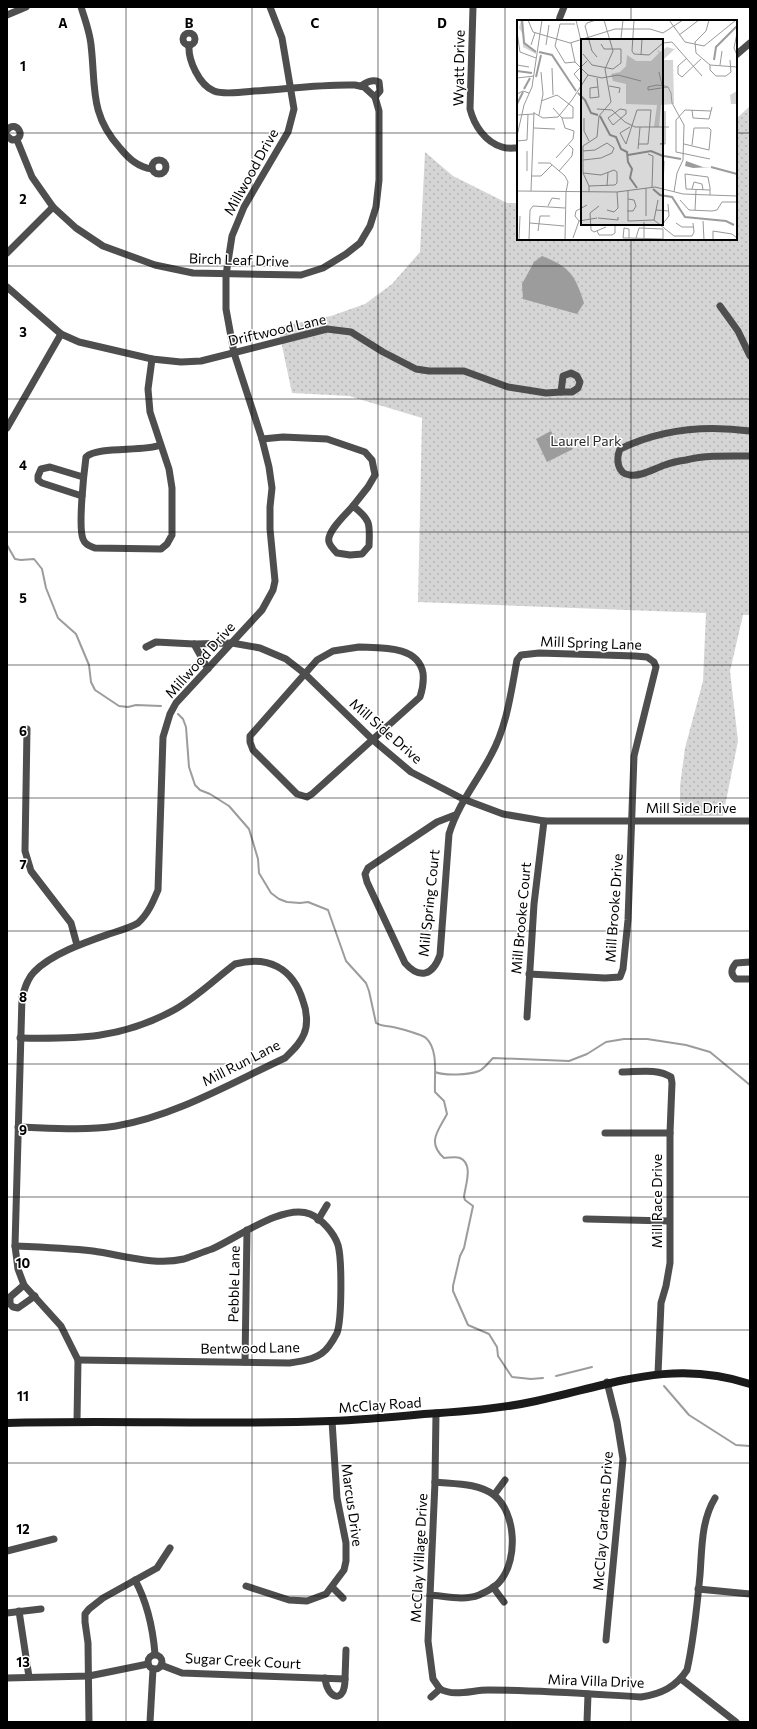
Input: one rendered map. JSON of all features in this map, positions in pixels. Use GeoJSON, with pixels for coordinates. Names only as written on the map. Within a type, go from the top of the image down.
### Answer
{"type":"FeatureCollection","features":[{"type":"Feature","properties":{"kind":"main road","name":"McClay Road"},"geometry":{"type":"LineString","coordinates":[[7,1422],[77,1421],[224,1423],[332,1421],[436,1413],[522,1404],[606,1382],[658,1374],[704,1374],[750,1384]]}},
{"type":"Feature","properties":{"kind":"street"},"geometry":{"type":"LineString","coordinates":[[7,15],[26,7]]}},
{"type":"Feature","properties":{"kind":"street"},"geometry":{"type":"LineString","coordinates":[[81,7],[91,45],[94,96],[103,124],[107,133],[128,158],[144,168],[152,169]]}},
{"type":"Feature","properties":{"kind":"street","name":"Millwood Drive"},"geometry":{"type":"LineString","coordinates":[[77,1421],[78,1360],[61,1326],[24,1285],[18,1269],[15,1246],[22,997],[27,982],[34,972],[45,964],[77,945],[136,924],[151,907],[158,890],[161,840],[163,738],[170,714],[176,703],[262,610],[273,590],[275,581],[270,529],[272,488],[269,467],[262,439],[234,353],[226,310],[226,275],[232,236],[244,207],[288,132],[294,110],[282,38],[270,7]]}},
{"type":"Feature","properties":{"kind":"street","name":"Wyatt Drive"},"geometry":{"type":"LineString","coordinates":[[473,7],[470,109],[472,117],[478,130],[493,143],[503,148],[517,148]]}},
{"type":"Feature","properties":{"kind":"street"},"geometry":{"type":"LineString","coordinates":[[559,20],[564,7]]}},
{"type":"Feature","properties":{"kind":"street"},"geometry":{"type":"LineString","coordinates":[[737,54],[750,43]]}},
{"type":"Feature","properties":{"kind":"street"},"geometry":{"type":"LineString","coordinates":[[189,45],[188,55],[197,74],[206,86],[214,91],[236,93],[346,84],[362,86],[375,98]]}},
{"type":"Feature","properties":{"kind":"street","name":"Birch Leaf Drive"},"geometry":{"type":"LineString","coordinates":[[7,130],[12,126],[18,128],[20,134],[16,140],[32,177],[53,207],[76,228],[103,246],[156,265],[193,273],[226,275],[300,275],[323,268],[346,254],[360,243],[370,226],[376,207],[379,180],[379,111],[375,98],[380,92],[379,82],[372,80],[362,86]]}},
{"type":"Feature","properties":{"kind":"street"},"geometry":{"type":"LineString","coordinates":[[7,136],[12,140],[16,140]]}},
{"type":"Feature","properties":{"kind":"street"},"geometry":{"type":"LineString","coordinates":[[7,253],[53,207]]}},
{"type":"Feature","properties":{"kind":"street","name":"Driftwood Lane"},"geometry":{"type":"LineString","coordinates":[[7,287],[61,334],[79,342],[152,359],[192,362],[234,353],[327,329],[340,330],[351,332],[383,352],[416,369],[429,371],[464,371],[508,387],[546,393],[561,392]]}},
{"type":"Feature","properties":{"kind":"street"},"geometry":{"type":"LineString","coordinates":[[720,306],[738,331],[750,356]]}},
{"type":"Feature","properties":{"kind":"street"},"geometry":{"type":"LineString","coordinates":[[7,428],[9,419],[61,334]]}},
{"type":"Feature","properties":{"kind":"street"},"geometry":{"type":"LineString","coordinates":[[152,359],[148,389],[150,412],[161,445],[169,469],[172,488],[172,535],[168,544],[161,549],[95,548],[88,546],[83,540],[82,534],[82,496],[86,457],[94,452],[125,450],[161,445]]}},
{"type":"Feature","properties":{"kind":"street"},"geometry":{"type":"LineString","coordinates":[[750,431],[730,428],[687,429],[633,443],[620,449],[617,456],[620,470],[625,474],[634,475],[666,464],[688,459],[707,456],[750,456]]}},
{"type":"Feature","properties":{"kind":"street"},"geometry":{"type":"LineString","coordinates":[[262,439],[327,439],[365,452],[372,460],[375,474],[368,487],[332,530],[329,536],[329,542],[337,553],[350,555],[362,554],[369,546],[368,521],[364,514],[353,506]]}},
{"type":"Feature","properties":{"kind":"street"},"geometry":{"type":"LineString","coordinates":[[82,496],[42,483],[38,480],[38,476],[41,469],[50,467],[83,477]]}},
{"type":"Feature","properties":{"kind":"street","name":"Mill Side Drive"},"geometry":{"type":"LineString","coordinates":[[146,647],[156,642],[194,644],[232,643],[266,651],[286,659],[304,673],[373,740],[411,772],[463,799],[504,814],[544,821],[750,821]]}},
{"type":"Feature","properties":{"kind":"street"},"geometry":{"type":"LineString","coordinates":[[194,644],[208,669]]}},
{"type":"Feature","properties":{"kind":"street"},"geometry":{"type":"LineString","coordinates":[[359,647],[396,649],[413,656],[422,666],[424,681],[420,697],[307,797],[297,794],[253,750],[250,742],[250,736],[304,673],[322,657],[333,651],[359,647]]}},
{"type":"Feature","properties":{"kind":"street","name":"Mill Spring Lane"},"geometry":{"type":"LineString","coordinates":[[463,799],[491,755],[499,738],[510,700],[517,660],[521,655],[539,653],[647,657],[654,662],[656,667],[634,756],[632,821]]}},
{"type":"Feature","properties":{"kind":"street"},"geometry":{"type":"LineString","coordinates":[[27,729],[26,851],[31,871],[71,923],[77,945]]}},
{"type":"Feature","properties":{"kind":"street","name":"Mill Spring Court"},"geometry":{"type":"LineString","coordinates":[[455,815],[437,822],[368,868],[365,874],[366,882],[405,963],[414,972],[420,974],[425,974],[432,970],[440,955],[449,834],[455,815],[463,799]]}},
{"type":"Feature","properties":{"kind":"street","name":"Mill Brooke Court"},"geometry":{"type":"LineString","coordinates":[[527,1017],[534,904],[544,821]]}},
{"type":"Feature","properties":{"kind":"street","name":"Mill Brooke Drive"},"geometry":{"type":"LineString","coordinates":[[529,974],[606,978],[620,977],[623,969],[628,920],[632,821]]}},
{"type":"Feature","properties":{"kind":"street","name":"Mill Run Lane"},"geometry":{"type":"LineString","coordinates":[[18,1127],[73,1129],[115,1126],[149,1117],[183,1105],[285,1058],[297,1047],[305,1033],[306,1010],[298,988],[285,971],[269,963],[257,960],[245,961],[234,964],[175,1010],[129,1030],[100,1036],[20,1038]]}},
{"type":"Feature","properties":{"kind":"street"},"geometry":{"type":"LineString","coordinates":[[750,962],[736,963],[731,971],[736,979],[750,979]]}},
{"type":"Feature","properties":{"kind":"street","name":"Mill Race Drive"},"geometry":{"type":"LineString","coordinates":[[622,1072],[658,1072],[667,1074],[671,1077],[669,1272],[661,1303],[658,1374]]}},
{"type":"Feature","properties":{"kind":"street"},"geometry":{"type":"LineString","coordinates":[[605,1133],[670,1133]]}},
{"type":"Feature","properties":{"kind":"street"},"geometry":{"type":"LineString","coordinates":[[318,1220],[327,1205]]}},
{"type":"Feature","properties":{"kind":"street","name":"Bentwood Lane"},"geometry":{"type":"LineString","coordinates":[[15,1246],[92,1251],[158,1261],[182,1259],[213,1248],[272,1218],[287,1214],[304,1213],[311,1214],[334,1235],[338,1246],[340,1283],[340,1313],[337,1332],[329,1347],[312,1359],[289,1363],[78,1360]]}},
{"type":"Feature","properties":{"kind":"street"},"geometry":{"type":"LineString","coordinates":[[586,1219],[669,1221]]}},
{"type":"Feature","properties":{"kind":"street","name":"Pebble Lane"},"geometry":{"type":"LineString","coordinates":[[245,1362],[247,1230]]}},
{"type":"Feature","properties":{"kind":"street"},"geometry":{"type":"LineString","coordinates":[[24,1285],[10,1296],[10,1304],[12,1307],[18,1308],[34,1296]]}},
{"type":"Feature","properties":{"kind":"street","name":"McClay Gardens Drive"},"geometry":{"type":"LineString","coordinates":[[606,1382],[624,1459],[606,1640]]}},
{"type":"Feature","properties":{"kind":"street","name":"McClay Village Drive"},"geometry":{"type":"LineString","coordinates":[[436,1413],[429,1652],[434,1679],[440,1689]]}},
{"type":"Feature","properties":{"kind":"street","name":"Marcus Drive"},"geometry":{"type":"LineString","coordinates":[[246,1586],[289,1600],[307,1601],[326,1594],[344,1570],[346,1561],[346,1543],[337,1498],[332,1421]]}},
{"type":"Feature","properties":{"kind":"street"},"geometry":{"type":"LineString","coordinates":[[494,1495],[505,1480]]}},
{"type":"Feature","properties":{"kind":"street"},"geometry":{"type":"LineString","coordinates":[[430,1595],[468,1598],[479,1595],[501,1581],[508,1568],[512,1553],[512,1539],[505,1507],[494,1495],[478,1487],[435,1482]]}},
{"type":"Feature","properties":{"kind":"street"},"geometry":{"type":"LineString","coordinates":[[715,1498],[708,1508],[705,1522],[690,1657],[687,1670],[681,1679],[736,1722]]}},
{"type":"Feature","properties":{"kind":"street"},"geometry":{"type":"LineString","coordinates":[[7,1551],[54,1538]]}},
{"type":"Feature","properties":{"kind":"street"},"geometry":{"type":"LineString","coordinates":[[89,1722],[89,1676],[85,1614],[103,1598],[157,1568],[163,1561],[170,1548]]}},
{"type":"Feature","properties":{"kind":"street"},"geometry":{"type":"LineString","coordinates":[[7,1678],[89,1676],[150,1666],[158,1668],[161,1665],[161,1658],[155,1654],[141,1591],[135,1580]]}},
{"type":"Feature","properties":{"kind":"street"},"geometry":{"type":"LineString","coordinates":[[493,1587],[504,1602]]}},
{"type":"Feature","properties":{"kind":"street"},"geometry":{"type":"LineString","coordinates":[[332,1588],[343,1598]]}},
{"type":"Feature","properties":{"kind":"street"},"geometry":{"type":"LineString","coordinates":[[698,1589],[750,1594]]}},
{"type":"Feature","properties":{"kind":"street"},"geometry":{"type":"LineString","coordinates":[[7,1613],[41,1609]]}},
{"type":"Feature","properties":{"kind":"street"},"geometry":{"type":"LineString","coordinates":[[19,1612],[29,1677]]}},
{"type":"Feature","properties":{"kind":"street"},"geometry":{"type":"LineString","coordinates":[[325,1678],[326,1687],[329,1693],[334,1697],[343,1694],[345,1689],[346,1650]]}},
{"type":"Feature","properties":{"kind":"street"},"geometry":{"type":"LineString","coordinates":[[150,1722],[150,1666],[148,1659],[151,1655],[155,1654]]}},
{"type":"Feature","properties":{"kind":"street","name":"Sugar Creek Court"},"geometry":{"type":"LineString","coordinates":[[161,1665],[182,1673],[345,1680]]}},
{"type":"Feature","properties":{"kind":"street","name":"Mira Villa Drive"},"geometry":{"type":"LineString","coordinates":[[440,1689],[446,1692],[455,1693],[487,1690],[641,1697],[655,1695],[668,1689],[681,1679]]}},
{"type":"Feature","properties":{"kind":"street"},"geometry":{"type":"LineString","coordinates":[[431,1698],[440,1689]]}},
{"type":"Feature","properties":{"kind":"street"},"geometry":{"type":"LineString","coordinates":[[587,1722],[588,1694]]}},
{"type":"Feature","properties":{"kind":"green space","name":"Laurel Park"},"geometry":{"type":"Polygon","coordinates":[[[750,106],[750,615],[743,615],[730,671],[738,741],[723,816],[680,816],[680,786],[685,748],[703,681],[706,613],[418,602],[422,418],[349,396],[292,393],[278,327],[331,316],[365,304],[392,284],[420,252],[425,152],[453,176],[507,203],[517,203],[517,240],[737,240],[737,118],[750,106]]]}},
{"type":"Feature","properties":{"kind":"shaded area"},"geometry":{"type":"Polygon","coordinates":[[[542,256],[565,268],[578,285],[584,303],[577,314],[523,299],[522,284],[534,262],[542,256]]]}},
{"type":"Feature","properties":{"kind":"shaded area"},"geometry":{"type":"Polygon","coordinates":[[[551,431],[557,442],[569,441],[573,449],[547,462],[536,439],[551,431]]]}},
{"type":"Feature","properties":{"kind":"waterway"},"geometry":{"type":"LineString","coordinates":[[7,545],[15,559],[34,559],[42,569],[46,588],[58,618],[76,634],[89,665],[91,682],[95,690],[119,706],[161,706]]}},
{"type":"Feature","properties":{"kind":"waterway"},"geometry":{"type":"LineString","coordinates":[[178,714],[183,719],[186,727],[189,767],[195,785],[200,790],[210,794],[229,806],[249,829],[258,859],[259,873],[271,893],[279,899],[287,902],[308,902],[328,910],[346,961],[366,983],[376,1023],[420,1035],[426,1038],[430,1043],[433,1049],[435,1064],[435,1092],[444,1101],[447,1114],[436,1136],[436,1147],[444,1158],[458,1157],[467,1165],[468,1176],[464,1197],[465,1200],[473,1206],[464,1248],[460,1256],[453,1291],[468,1325],[489,1334],[497,1347],[498,1356],[512,1377],[531,1379],[543,1378]]}},
{"type":"Feature","properties":{"kind":"waterway"},"geometry":{"type":"LineString","coordinates":[[435,1072],[451,1074],[475,1072],[483,1069],[493,1058],[569,1061],[587,1054],[606,1042],[624,1039],[647,1039],[686,1045],[710,1052],[750,1085]]}},
{"type":"Feature","properties":{"kind":"waterway"},"geometry":{"type":"LineString","coordinates":[[556,1376],[592,1367]]}},
{"type":"Feature","properties":{"kind":"waterway"},"geometry":{"type":"LineString","coordinates":[[664,1386],[689,1415],[736,1445],[750,1446]]}}]}
